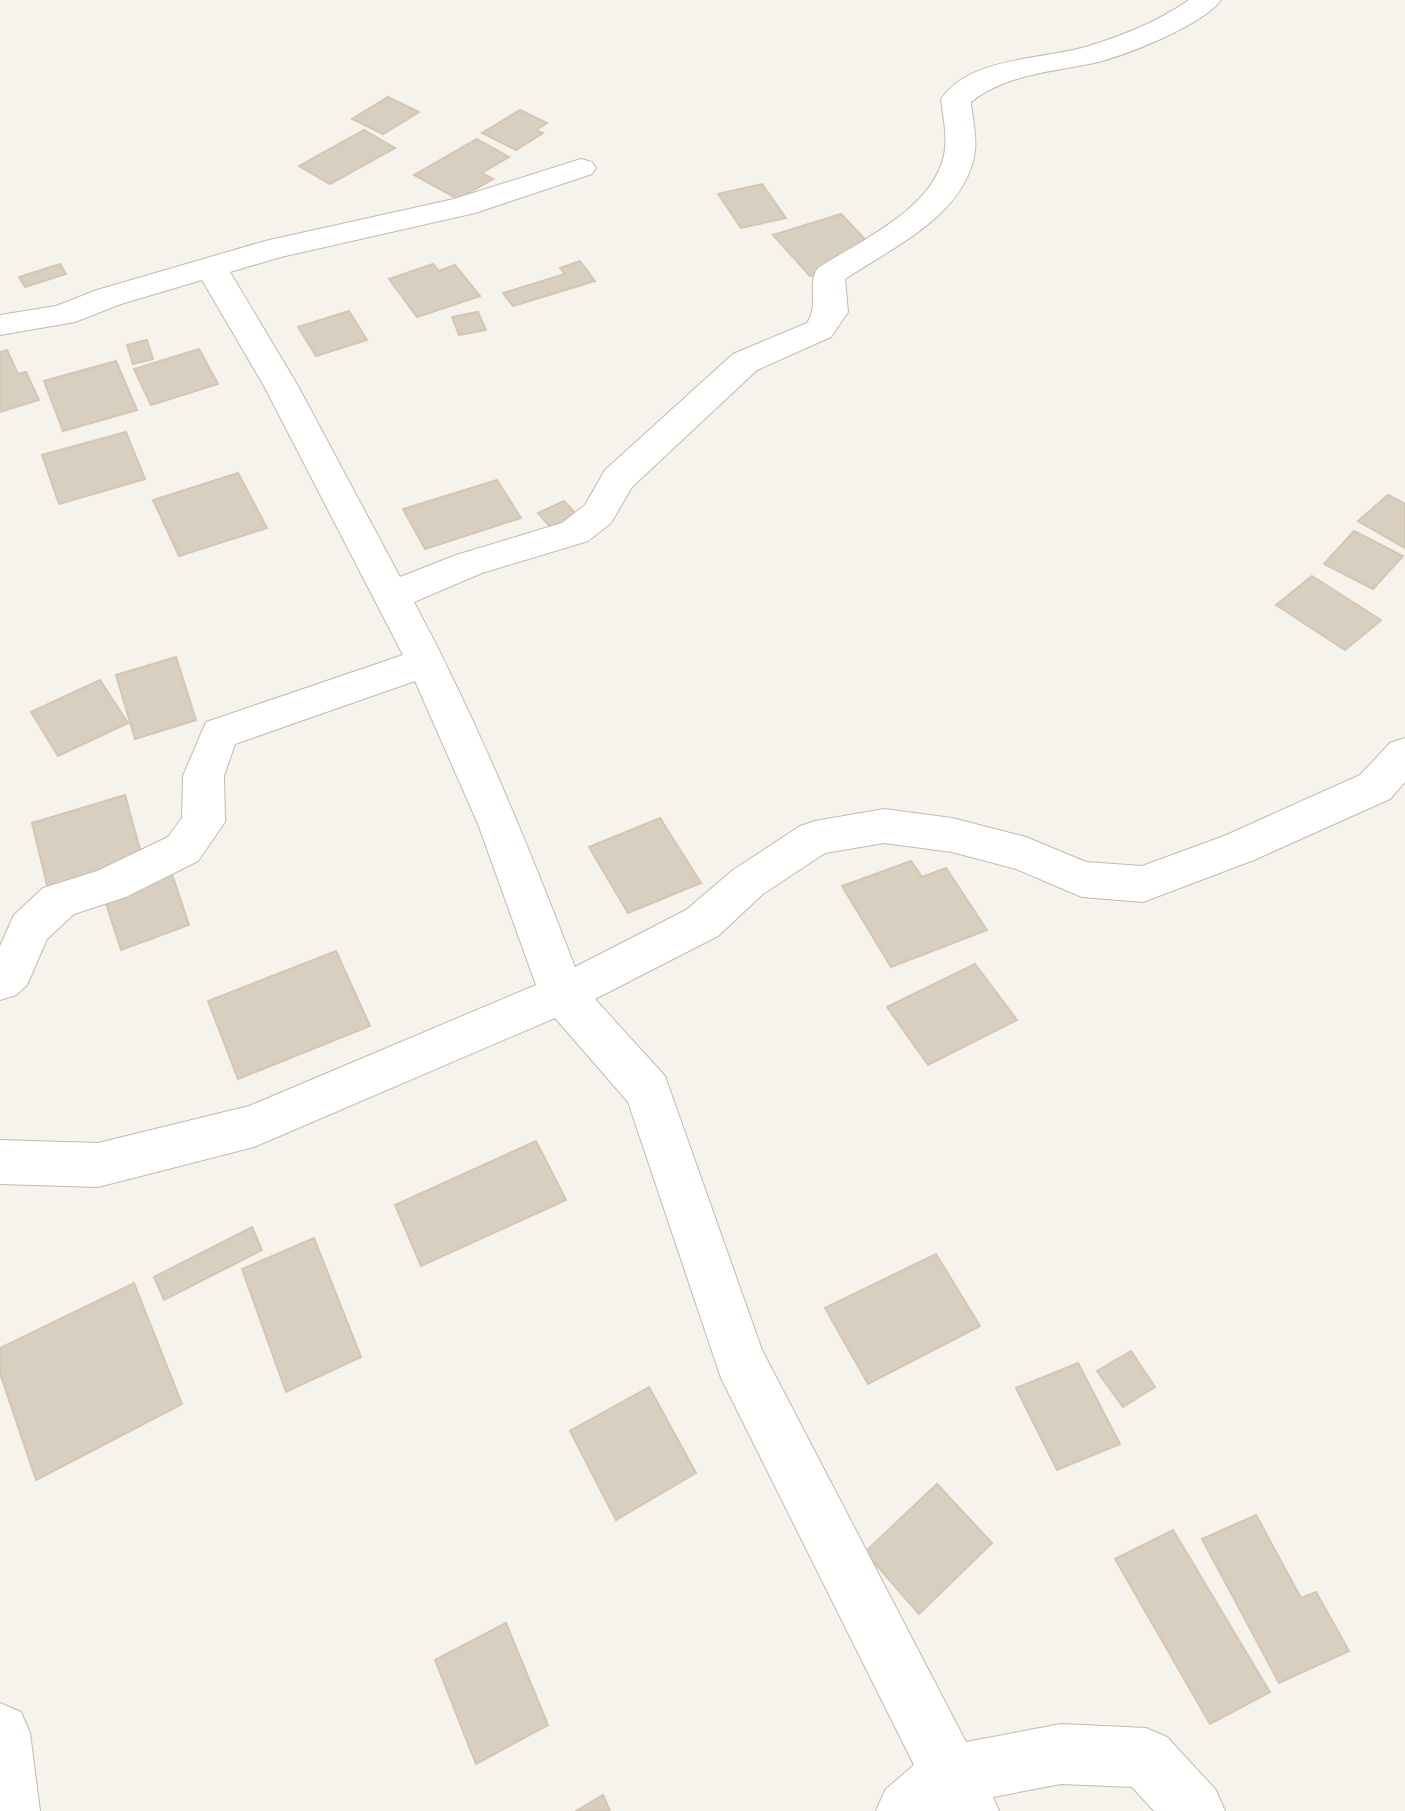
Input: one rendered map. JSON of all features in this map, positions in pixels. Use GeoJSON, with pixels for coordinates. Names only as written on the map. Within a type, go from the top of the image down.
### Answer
{"type":"FeatureCollection","features":[{"type":"Feature","properties":{"kind":"street"},"geometry":{"type":"LineString","coordinates":[[392,596],[469,564],[575,532],[598,514],[618,479],[745,362],[819,330],[831,312],[829,275],[918,216],[947,189],[959,156],[956,99],[978,82],[1039,63],[1092,55],[1174,23],[1207,0]]}},
{"type":"Feature","properties":{"kind":"street"},"geometry":{"type":"LineString","coordinates":[[0,325],[63,315],[109,297],[276,248],[464,206],[581,168]]}},
{"type":"Feature","properties":{"kind":"street"},"geometry":{"type":"LineString","coordinates":[[211,268],[281,386],[426,662],[499,824],[562,994],[648,1091],[739,1360],[941,1799],[1061,1754],[1146,1758],[1195,1811]]}},
{"type":"Feature","properties":{"kind":"street"},"geometry":{"type":"LineString","coordinates":[[0,981],[11,972],[30,928],[59,901],[111,884],[183,849],[204,822],[199,787],[204,763],[220,733],[426,662]]}},
{"type":"Feature","properties":{"kind":"street"},"geometry":{"type":"LineString","coordinates":[[0,1162],[98,1165],[254,1126],[562,994],[644,955],[702,923],[748,882],[815,838],[884,826],[952,835],[1026,854],[1082,879],[1143,884],[1239,848],[1375,787],[1405,754]]}},
{"type":"Feature","properties":{"kind":"street"},"geometry":{"type":"LineString","coordinates":[[0,1733],[10,1811]]}},
{"type":"Feature","properties":{"kind":"building"},"geometry":{"type":"Polygon","coordinates":[[[388,97],[419,112],[383,134],[352,119],[388,97]]]}},
{"type":"Feature","properties":{"kind":"building"},"geometry":{"type":"Polygon","coordinates":[[[520,110],[547,123],[536,130],[543,133],[516,150],[482,133],[520,110]]]}},
{"type":"Feature","properties":{"kind":"building"},"geometry":{"type":"Polygon","coordinates":[[[364,130],[395,148],[330,184],[299,166],[364,130]]]}},
{"type":"Feature","properties":{"kind":"building"},"geometry":{"type":"Polygon","coordinates":[[[477,139],[509,157],[482,173],[493,179],[458,199],[414,175],[477,139]]]}},
{"type":"Feature","properties":{"kind":"building"},"geometry":{"type":"Polygon","coordinates":[[[762,184],[786,218],[741,228],[718,194],[762,184]]]}},
{"type":"Feature","properties":{"kind":"building"},"geometry":{"type":"Polygon","coordinates":[[[841,214],[879,254],[810,276],[773,235],[841,214]]]}},
{"type":"Feature","properties":{"kind":"building"},"geometry":{"type":"Polygon","coordinates":[[[580,261],[595,281],[513,306],[503,293],[565,274],[560,268],[580,261]]]}},
{"type":"Feature","properties":{"kind":"building"},"geometry":{"type":"Polygon","coordinates":[[[60,264],[66,274],[25,287],[19,277],[60,264]]]}},
{"type":"Feature","properties":{"kind":"building"},"geometry":{"type":"Polygon","coordinates":[[[433,264],[439,271],[455,265],[480,296],[417,317],[389,279],[433,264]]]}},
{"type":"Feature","properties":{"kind":"building"},"geometry":{"type":"Polygon","coordinates":[[[349,311],[367,340],[316,356],[298,327],[349,311]]]}},
{"type":"Feature","properties":{"kind":"building"},"geometry":{"type":"Polygon","coordinates":[[[478,312],[486,330],[459,335],[452,317],[478,312]]]}},
{"type":"Feature","properties":{"kind":"building"},"geometry":{"type":"Polygon","coordinates":[[[147,340],[153,359],[133,364],[127,345],[147,340]]]}},
{"type":"Feature","properties":{"kind":"building"},"geometry":{"type":"Polygon","coordinates":[[[199,349],[218,384],[151,405],[134,369],[199,349]]]}},
{"type":"Feature","properties":{"kind":"building"},"geometry":{"type":"Polygon","coordinates":[[[7,350],[18,374],[26,372],[39,400],[0,412],[0,352],[7,350]]]}},
{"type":"Feature","properties":{"kind":"building"},"geometry":{"type":"Polygon","coordinates":[[[116,361],[137,410],[63,431],[44,381],[116,361]]]}},
{"type":"Feature","properties":{"kind":"building"},"geometry":{"type":"Polygon","coordinates":[[[126,432],[145,479],[59,504],[42,455],[126,432]]]}},
{"type":"Feature","properties":{"kind":"building"},"geometry":{"type":"Polygon","coordinates":[[[238,473],[267,528],[179,556],[153,500],[238,473]]]}},
{"type":"Feature","properties":{"kind":"building"},"geometry":{"type":"Polygon","coordinates":[[[497,480],[521,518],[425,549],[403,509],[497,480]]]}},
{"type":"Feature","properties":{"kind":"building"},"geometry":{"type":"Polygon","coordinates":[[[1388,495],[1405,504],[1405,548],[1358,521],[1388,495]]]}},
{"type":"Feature","properties":{"kind":"building"},"geometry":{"type":"Polygon","coordinates":[[[564,501],[586,525],[559,537],[538,513],[564,501]]]}},
{"type":"Feature","properties":{"kind":"building"},"geometry":{"type":"Polygon","coordinates":[[[1354,531],[1403,556],[1373,589],[1324,564],[1354,531]]]}},
{"type":"Feature","properties":{"kind":"building"},"geometry":{"type":"Polygon","coordinates":[[[1312,576],[1381,620],[1345,650],[1276,605],[1312,576]]]}},
{"type":"Feature","properties":{"kind":"building"},"geometry":{"type":"Polygon","coordinates":[[[176,657],[196,720],[135,739],[116,675],[176,657]]]}},
{"type":"Feature","properties":{"kind":"building"},"geometry":{"type":"Polygon","coordinates":[[[100,680],[128,723],[58,756],[31,712],[100,680]]]}},
{"type":"Feature","properties":{"kind":"building"},"geometry":{"type":"Polygon","coordinates":[[[125,795],[143,860],[48,889],[32,823],[125,795]]]}},
{"type":"Feature","properties":{"kind":"building"},"geometry":{"type":"Polygon","coordinates":[[[660,818],[701,883],[628,913],[589,847],[660,818]]]}},
{"type":"Feature","properties":{"kind":"building"},"geometry":{"type":"Polygon","coordinates":[[[911,861],[922,877],[946,868],[987,930],[891,967],[842,886],[911,861]]]}},
{"type":"Feature","properties":{"kind":"building"},"geometry":{"type":"Polygon","coordinates":[[[169,865],[189,925],[121,950],[101,888],[169,865]]]}},
{"type":"Feature","properties":{"kind":"building"},"geometry":{"type":"Polygon","coordinates":[[[336,951],[370,1026],[238,1079],[208,1001],[336,951]]]}},
{"type":"Feature","properties":{"kind":"building"},"geometry":{"type":"Polygon","coordinates":[[[975,964],[1017,1020],[928,1065],[887,1007],[975,964]]]}},
{"type":"Feature","properties":{"kind":"building"},"geometry":{"type":"Polygon","coordinates":[[[536,1141],[566,1200],[421,1266],[395,1205],[536,1141]]]}},
{"type":"Feature","properties":{"kind":"building"},"geometry":{"type":"Polygon","coordinates":[[[252,1227],[262,1250],[164,1300],[154,1277],[252,1227]]]}},
{"type":"Feature","properties":{"kind":"building"},"geometry":{"type":"Polygon","coordinates":[[[314,1238],[361,1357],[286,1392],[242,1269],[314,1238]]]}},
{"type":"Feature","properties":{"kind":"building"},"geometry":{"type":"Polygon","coordinates":[[[936,1254],[980,1326],[868,1384],[825,1308],[936,1254]]]}},
{"type":"Feature","properties":{"kind":"building"},"geometry":{"type":"Polygon","coordinates":[[[134,1283],[182,1404],[36,1480],[0,1373],[0,1348],[134,1283]]]}},
{"type":"Feature","properties":{"kind":"building"},"geometry":{"type":"Polygon","coordinates":[[[1131,1351],[1155,1387],[1123,1407],[1097,1371],[1131,1351]]]}},
{"type":"Feature","properties":{"kind":"building"},"geometry":{"type":"Polygon","coordinates":[[[1078,1363],[1120,1444],[1057,1470],[1016,1388],[1078,1363]]]}},
{"type":"Feature","properties":{"kind":"building"},"geometry":{"type":"Polygon","coordinates":[[[649,1387],[696,1473],[616,1520],[570,1431],[649,1387]]]}},
{"type":"Feature","properties":{"kind":"building"},"geometry":{"type":"Polygon","coordinates":[[[937,1484],[992,1543],[919,1614],[865,1552],[937,1484]]]}},
{"type":"Feature","properties":{"kind":"building"},"geometry":{"type":"Polygon","coordinates":[[[1256,1515],[1301,1598],[1316,1592],[1349,1651],[1279,1683],[1202,1539],[1256,1515]]]}},
{"type":"Feature","properties":{"kind":"building"},"geometry":{"type":"Polygon","coordinates":[[[1173,1530],[1270,1692],[1210,1724],[1115,1559],[1173,1530]]]}},
{"type":"Feature","properties":{"kind":"building"},"geometry":{"type":"Polygon","coordinates":[[[506,1623],[548,1725],[476,1764],[435,1660],[506,1623]]]}},
{"type":"Feature","properties":{"kind":"building"},"geometry":{"type":"Polygon","coordinates":[[[603,1795],[610,1811],[576,1811],[603,1795]]]}}]}
